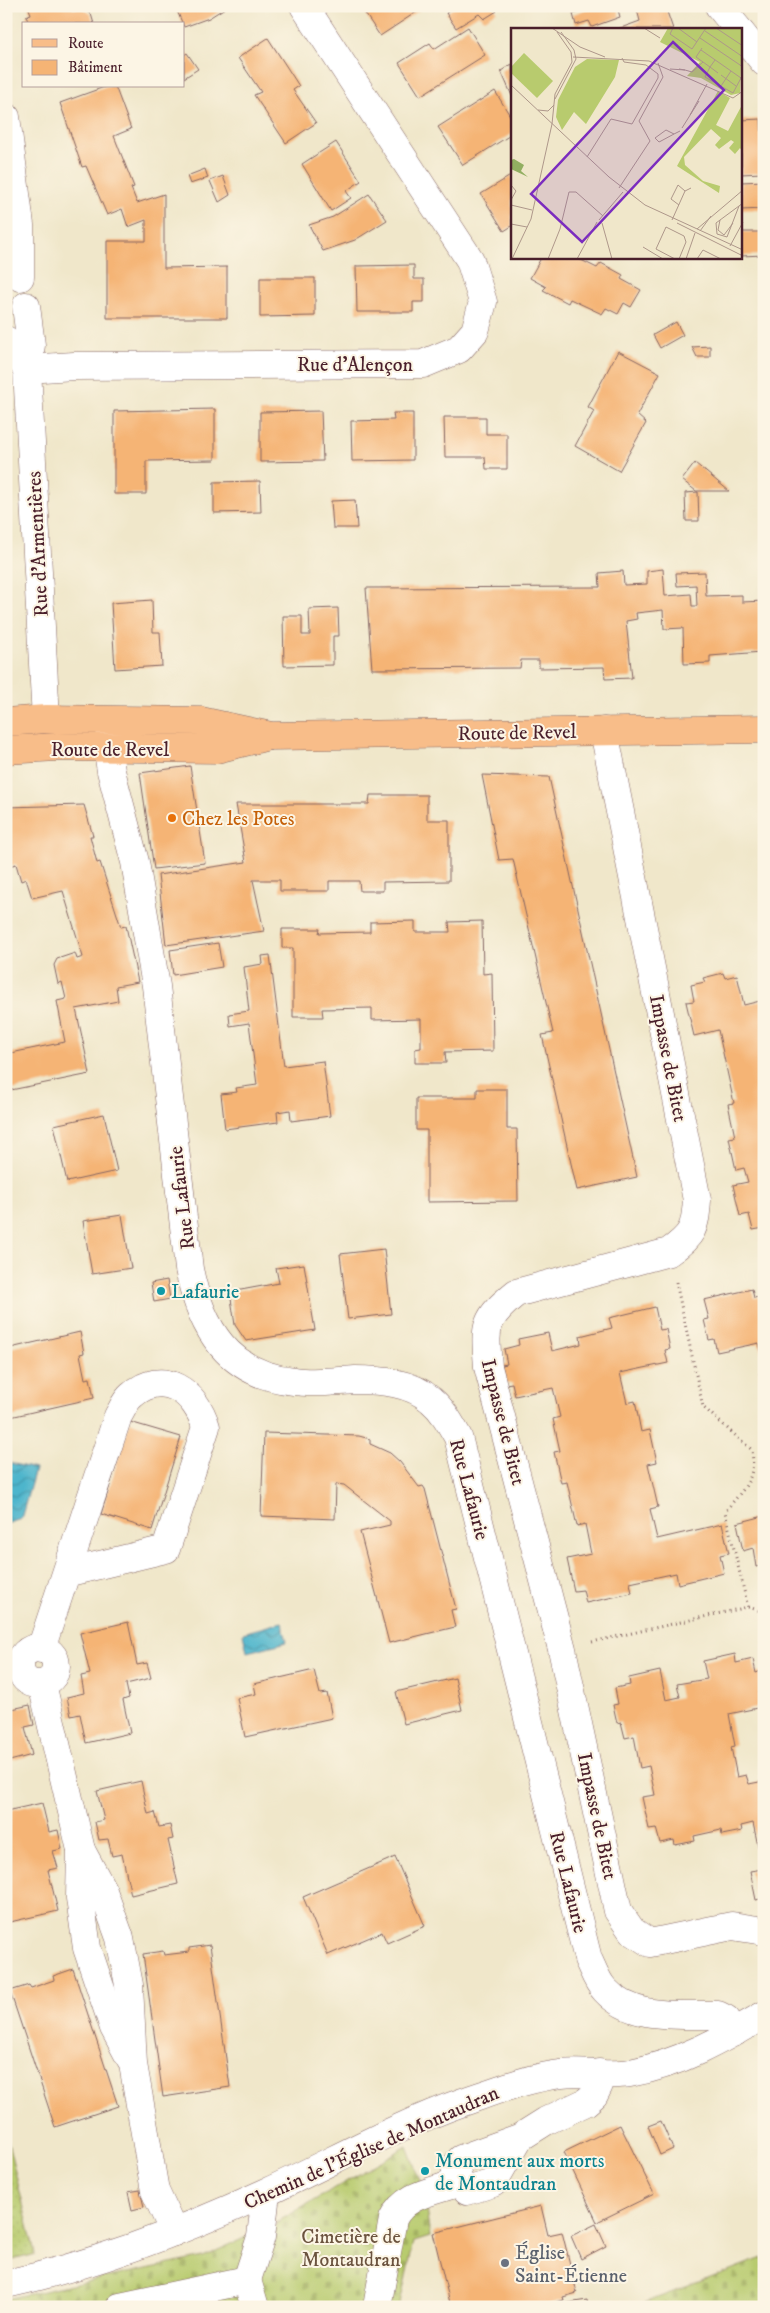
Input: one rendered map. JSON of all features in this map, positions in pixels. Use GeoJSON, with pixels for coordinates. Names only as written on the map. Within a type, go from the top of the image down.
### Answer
{"type":"FeatureCollection","features":[{"type":"Feature","properties":{"kind":"main road","name":"Route de Revel"},"geometry":{"type":"LineString","coordinates":[[6,722],[46,719],[201,721],[271,736],[764,729]]}},
{"type":"Feature","properties":{"kind":"main road","name":"Route de Revel"},"geometry":{"type":"LineString","coordinates":[[6,750],[57,747],[217,750],[271,736]]}},
{"type":"Feature","properties":{"kind":"street","name":"Rue d'Alençon"},"geometry":{"type":"LineString","coordinates":[[27,369],[84,366],[423,364],[459,349],[475,331],[483,302],[470,260],[304,6]]}},
{"type":"Feature","properties":{"kind":"street"},"geometry":{"type":"LineString","coordinates":[[719,6],[737,28]]}},
{"type":"Feature","properties":{"kind":"street"},"geometry":{"type":"LineString","coordinates":[[742,34],[764,62]]}},
{"type":"Feature","properties":{"kind":"street"},"geometry":{"type":"LineString","coordinates":[[6,117],[20,225],[13,273]]}},
{"type":"Feature","properties":{"kind":"street"},"geometry":{"type":"LineString","coordinates":[[6,226],[15,190]]}},
{"type":"Feature","properties":{"kind":"street","name":"Rue d'Armentières"},"geometry":{"type":"LineString","coordinates":[[13,273],[26,285],[28,295],[16,314],[31,345],[27,369],[46,719]]}},
{"type":"Feature","properties":{"kind":"street"},"geometry":{"type":"LineString","coordinates":[[6,340],[27,369]]}},
{"type":"Feature","properties":{"kind":"street","name":"Rue Lafaurie"},"geometry":{"type":"LineString","coordinates":[[111,720],[109,749],[111,770],[135,862],[156,986],[189,1269],[195,1298],[209,1329],[227,1353],[264,1376],[295,1382],[380,1380],[408,1388],[430,1399],[446,1416],[458,1437],[588,1960],[603,1989],[620,2004],[652,2014],[718,2015],[726,2019],[735,2032]]}},
{"type":"Feature","properties":{"kind":"street","name":"Impasse de Bitet"},"geometry":{"type":"LineString","coordinates":[[604,731],[697,1200],[696,1222],[687,1239],[670,1252],[516,1293],[496,1310],[485,1332],[488,1367],[562,1649],[618,1911],[632,1931],[650,1943],[732,1926],[764,1931]]}},
{"type":"Feature","properties":{"kind":"street"},"geometry":{"type":"LineString","coordinates":[[66,1573],[166,1549],[206,1427],[202,1412],[191,1396],[174,1386],[160,1383],[142,1388],[129,1397],[118,1416],[66,1573],[41,1649],[48,1650],[56,1662],[54,1676],[42,1684],[81,1850],[103,1891],[120,1938],[129,1985],[133,2064],[155,2191],[174,2232]]}},
{"type":"Feature","properties":{"kind":"street","name":"Chemin de l'Église de Montaudran"},"geometry":{"type":"LineString","coordinates":[[6,2284],[42,2276],[174,2232],[266,2193],[374,2141],[460,2103],[519,2083],[561,2074],[628,2073],[662,2065],[697,2052],[764,2016]]}},
{"type":"Feature","properties":{"kind":"street"},"geometry":{"type":"LineString","coordinates":[[377,2307],[392,2219],[396,2212],[411,2198],[443,2189],[459,2182],[455,2167],[461,2159],[519,2138],[546,2121],[586,2102],[597,2090],[599,2073]]}},
{"type":"Feature","properties":{"kind":"street"},"geometry":{"type":"LineString","coordinates":[[255,2307],[247,2280],[261,2237],[266,2193]]}},
{"type":"Feature","properties":{"kind":"street"},"geometry":{"type":"LineString","coordinates":[[120,2307],[247,2280]]}},
{"type":"Feature","properties":{"kind":"path"},"geometry":{"type":"LineString","coordinates":[[670,1252],[703,1407],[752,1450],[754,1466],[747,1487],[725,1512],[748,1608]]}},
{"type":"Feature","properties":{"kind":"path"},"geometry":{"type":"LineString","coordinates":[[562,1649],[748,1608],[764,1612]]}},
{"type":"Feature","properties":{"kind":"green space"},"geometry":{"type":"Polygon","coordinates":[[[6,2134],[35,2254],[6,2262],[6,2134]]]}},
{"type":"Feature","properties":{"kind":"green space","name":"Cimetière de Montaudran"},"geometry":{"type":"Polygon","coordinates":[[[407,2146],[423,2189],[430,2237],[414,2242],[399,2307],[6,2307],[6,2299],[203,2257],[251,2235],[270,2240],[277,2222],[407,2146]]]}},
{"type":"Feature","properties":{"kind":"green space"},"geometry":{"type":"Polygon","coordinates":[[[764,2257],[764,2307],[634,2307],[764,2257]]]}},
{"type":"Feature","properties":{"kind":"water"},"geometry":{"type":"Polygon","coordinates":[[[6,1462],[35,1469],[21,1519],[6,1524],[6,1462]]]}},
{"type":"Feature","properties":{"kind":"water"},"geometry":{"type":"Polygon","coordinates":[[[282,1622],[287,1642],[247,1652],[243,1633],[282,1622]]]}},
{"type":"Feature","properties":{"kind":"building"},"geometry":{"type":"Polygon","coordinates":[[[28,6],[72,6],[73,9],[80,7],[91,14],[93,22],[28,22],[26,16],[31,14],[28,6]]]}},
{"type":"Feature","properties":{"kind":"building"},"geometry":{"type":"Polygon","coordinates":[[[175,6],[228,6],[209,18],[185,27],[185,22],[182,22],[175,6]]]}},
{"type":"Feature","properties":{"kind":"building"},"geometry":{"type":"Polygon","coordinates":[[[360,6],[419,6],[421,9],[380,36],[360,6]]]}},
{"type":"Feature","properties":{"kind":"building"},"geometry":{"type":"Polygon","coordinates":[[[456,6],[493,6],[497,11],[484,19],[479,14],[456,28],[446,13],[456,6]]]}},
{"type":"Feature","properties":{"kind":"building"},"geometry":{"type":"Polygon","coordinates":[[[596,6],[617,6],[620,17],[592,27],[589,21],[576,25],[573,14],[596,6]]]}},
{"type":"Feature","properties":{"kind":"building"},"geometry":{"type":"Polygon","coordinates":[[[636,6],[665,6],[673,28],[621,28],[640,21],[636,6]]]}},
{"type":"Feature","properties":{"kind":"building"},"geometry":{"type":"Polygon","coordinates":[[[468,27],[485,55],[420,96],[399,63],[430,43],[434,49],[468,27]]]}},
{"type":"Feature","properties":{"kind":"building"},"geometry":{"type":"Polygon","coordinates":[[[268,38],[299,86],[293,90],[316,123],[286,143],[254,95],[261,92],[238,58],[268,38]]]}},
{"type":"Feature","properties":{"kind":"building"},"geometry":{"type":"Polygon","coordinates":[[[187,53],[198,69],[185,77],[185,54],[187,53]]]}},
{"type":"Feature","properties":{"kind":"building"},"geometry":{"type":"Polygon","coordinates":[[[511,65],[511,94],[501,71],[511,65]]]}},
{"type":"Feature","properties":{"kind":"building"},"geometry":{"type":"Polygon","coordinates":[[[101,88],[116,88],[131,129],[114,136],[134,187],[131,188],[137,203],[164,194],[164,268],[227,267],[227,318],[107,318],[107,241],[146,241],[146,220],[128,227],[122,209],[107,215],[86,166],[82,167],[60,103],[101,88]]]}},
{"type":"Feature","properties":{"kind":"building"},"geometry":{"type":"Polygon","coordinates":[[[495,91],[511,117],[511,135],[463,165],[438,127],[495,91]]]}},
{"type":"Feature","properties":{"kind":"building"},"geometry":{"type":"Polygon","coordinates":[[[761,119],[763,173],[742,174],[742,120],[761,119]]]}},
{"type":"Feature","properties":{"kind":"building"},"geometry":{"type":"Polygon","coordinates":[[[336,142],[361,181],[346,191],[351,198],[331,211],[302,164],[336,142]]]}},
{"type":"Feature","properties":{"kind":"building"},"geometry":{"type":"Polygon","coordinates":[[[205,169],[208,178],[190,184],[187,176],[205,169]]]}},
{"type":"Feature","properties":{"kind":"building"},"geometry":{"type":"Polygon","coordinates":[[[223,176],[230,195],[219,202],[210,181],[223,176]]]}},
{"type":"Feature","properties":{"kind":"building"},"geometry":{"type":"Polygon","coordinates":[[[511,176],[511,227],[504,231],[481,194],[511,176]]]}},
{"type":"Feature","properties":{"kind":"building"},"geometry":{"type":"Polygon","coordinates":[[[764,181],[764,209],[742,210],[742,182],[764,181]]]}},
{"type":"Feature","properties":{"kind":"building"},"geometry":{"type":"Polygon","coordinates":[[[369,194],[387,220],[355,240],[323,251],[309,225],[333,217],[369,194]]]}},
{"type":"Feature","properties":{"kind":"building"},"geometry":{"type":"Polygon","coordinates":[[[742,232],[764,232],[764,255],[742,256],[742,232]]]}},
{"type":"Feature","properties":{"kind":"building"},"geometry":{"type":"Polygon","coordinates":[[[540,259],[579,259],[597,268],[601,263],[623,275],[621,279],[641,290],[631,307],[624,303],[618,314],[606,308],[602,314],[570,299],[568,303],[543,290],[546,287],[530,278],[540,259]]]}},
{"type":"Feature","properties":{"kind":"building"},"geometry":{"type":"Polygon","coordinates":[[[414,265],[414,279],[424,279],[424,302],[413,302],[413,312],[357,312],[356,266],[414,265]]]}},
{"type":"Feature","properties":{"kind":"building"},"geometry":{"type":"Polygon","coordinates":[[[760,277],[764,277],[764,295],[760,295],[760,277]]]}},
{"type":"Feature","properties":{"kind":"building"},"geometry":{"type":"Polygon","coordinates":[[[260,278],[315,278],[315,316],[260,317],[260,278]]]}},
{"type":"Feature","properties":{"kind":"building"},"geometry":{"type":"Polygon","coordinates":[[[676,322],[683,335],[660,348],[653,335],[676,322]]]}},
{"type":"Feature","properties":{"kind":"building"},"geometry":{"type":"Polygon","coordinates":[[[710,346],[710,357],[697,357],[692,347],[710,346]]]}},
{"type":"Feature","properties":{"kind":"building"},"geometry":{"type":"Polygon","coordinates":[[[618,351],[660,373],[637,415],[646,423],[619,471],[575,446],[594,411],[588,407],[618,351]]]}},
{"type":"Feature","properties":{"kind":"building"},"geometry":{"type":"Polygon","coordinates":[[[215,409],[215,460],[146,461],[146,494],[114,494],[114,411],[215,409]]]}},
{"type":"Feature","properties":{"kind":"building"},"geometry":{"type":"Polygon","coordinates":[[[321,411],[323,461],[260,462],[260,412],[321,411]]]}},
{"type":"Feature","properties":{"kind":"building"},"geometry":{"type":"Polygon","coordinates":[[[393,413],[413,413],[413,460],[352,461],[351,421],[394,420],[393,413]]]}},
{"type":"Feature","properties":{"kind":"building"},"geometry":{"type":"Polygon","coordinates":[[[444,417],[486,417],[486,434],[507,434],[507,469],[486,469],[485,457],[445,457],[444,417]]]}},
{"type":"Feature","properties":{"kind":"building"},"geometry":{"type":"Polygon","coordinates":[[[695,463],[729,491],[696,491],[682,480],[695,463]]]}},
{"type":"Feature","properties":{"kind":"building"},"geometry":{"type":"Polygon","coordinates":[[[260,481],[261,512],[214,513],[214,482],[260,481]]]}},
{"type":"Feature","properties":{"kind":"building"},"geometry":{"type":"Polygon","coordinates":[[[698,492],[699,521],[686,521],[685,493],[698,492]]]}},
{"type":"Feature","properties":{"kind":"building"},"geometry":{"type":"Polygon","coordinates":[[[355,500],[357,528],[333,528],[331,501],[355,500]]]}},
{"type":"Feature","properties":{"kind":"building"},"geometry":{"type":"Polygon","coordinates":[[[663,569],[665,596],[691,594],[692,606],[697,606],[696,585],[677,586],[676,573],[705,572],[706,596],[742,595],[742,602],[764,601],[762,652],[710,656],[710,663],[684,664],[683,628],[664,629],[663,610],[636,613],[637,619],[626,621],[632,678],[605,679],[604,667],[539,668],[539,660],[521,660],[520,668],[372,669],[366,588],[600,587],[599,573],[623,571],[624,585],[647,584],[647,571],[663,569]]]}},
{"type":"Feature","properties":{"kind":"building"},"geometry":{"type":"Polygon","coordinates":[[[152,600],[153,632],[160,632],[162,666],[115,669],[111,603],[152,600]]]}},
{"type":"Feature","properties":{"kind":"building"},"geometry":{"type":"Polygon","coordinates":[[[338,608],[339,636],[333,636],[333,665],[284,666],[283,616],[302,616],[302,635],[310,635],[309,609],[338,608]]]}},
{"type":"Feature","properties":{"kind":"building","name":"Chez les Potes"},"geometry":{"type":"Polygon","coordinates":[[[190,766],[205,863],[154,869],[140,773],[190,766]]]}},
{"type":"Feature","properties":{"kind":"building"},"geometry":{"type":"Polygon","coordinates":[[[482,775],[549,777],[637,1177],[577,1190],[542,1035],[553,1033],[513,859],[499,860],[482,775]]]}},
{"type":"Feature","properties":{"kind":"building"},"geometry":{"type":"Polygon","coordinates":[[[370,795],[427,795],[427,820],[449,820],[449,881],[383,882],[383,891],[360,891],[359,881],[329,881],[329,891],[280,891],[280,880],[253,880],[264,931],[166,945],[158,875],[246,862],[236,804],[369,804],[370,795]]]}},
{"type":"Feature","properties":{"kind":"building"},"geometry":{"type":"Polygon","coordinates":[[[84,805],[93,836],[90,836],[97,863],[100,862],[121,927],[126,926],[138,982],[116,986],[118,1001],[76,1009],[90,1074],[6,1091],[6,1054],[65,1042],[57,1001],[66,999],[62,982],[58,984],[54,965],[57,959],[75,953],[77,959],[83,957],[63,891],[32,898],[26,879],[21,881],[16,864],[6,867],[6,807],[84,805]]]}},
{"type":"Feature","properties":{"kind":"building"},"geometry":{"type":"Polygon","coordinates":[[[415,921],[415,932],[450,932],[449,922],[482,921],[483,974],[492,973],[493,1051],[445,1052],[446,1063],[415,1063],[415,1049],[421,1048],[421,1019],[372,1020],[372,1008],[322,1009],[323,1017],[293,1017],[293,948],[282,948],[282,929],[320,929],[319,933],[370,932],[370,922],[415,921]]]}},
{"type":"Feature","properties":{"kind":"building"},"geometry":{"type":"Polygon","coordinates":[[[218,943],[222,967],[173,975],[170,950],[218,943]]]}},
{"type":"Feature","properties":{"kind":"building"},"geometry":{"type":"Polygon","coordinates":[[[270,955],[284,1066],[323,1061],[330,1116],[291,1121],[290,1110],[277,1112],[278,1122],[225,1129],[221,1094],[237,1092],[236,1088],[257,1085],[249,1023],[230,1026],[229,1014],[249,1011],[244,967],[263,964],[262,956],[270,955]]]}},
{"type":"Feature","properties":{"kind":"building"},"geometry":{"type":"Polygon","coordinates":[[[723,973],[725,978],[737,975],[744,1005],[764,1000],[764,1228],[753,1230],[749,1214],[740,1216],[733,1185],[748,1182],[744,1168],[736,1170],[729,1138],[735,1137],[728,1104],[734,1103],[718,1030],[694,1036],[686,1002],[694,1001],[691,985],[705,982],[703,978],[723,973]]]}},
{"type":"Feature","properties":{"kind":"building"},"geometry":{"type":"Polygon","coordinates":[[[477,1089],[507,1089],[507,1129],[517,1129],[518,1201],[427,1202],[427,1130],[416,1130],[416,1098],[477,1098],[477,1089]]]}},
{"type":"Feature","properties":{"kind":"building"},"geometry":{"type":"Polygon","coordinates":[[[104,1114],[117,1171],[67,1182],[54,1125],[104,1114]]]}},
{"type":"Feature","properties":{"kind":"building"},"geometry":{"type":"Polygon","coordinates":[[[122,1215],[131,1268],[92,1274],[83,1221],[122,1215]]]}},
{"type":"Feature","properties":{"kind":"building"},"geometry":{"type":"Polygon","coordinates":[[[384,1249],[391,1314],[348,1319],[340,1254],[384,1249]]]}},
{"type":"Feature","properties":{"kind":"building"},"geometry":{"type":"Polygon","coordinates":[[[304,1264],[315,1330],[246,1341],[235,1325],[230,1292],[279,1283],[276,1268],[304,1264]]]}},
{"type":"Feature","properties":{"kind":"building","name":"Lafaurie"},"geometry":{"type":"Polygon","coordinates":[[[167,1280],[170,1299],[154,1302],[151,1283],[167,1280]]]}},
{"type":"Feature","properties":{"kind":"building"},"geometry":{"type":"Polygon","coordinates":[[[752,1289],[754,1298],[764,1296],[764,1362],[759,1343],[717,1352],[714,1339],[709,1340],[704,1320],[709,1319],[704,1300],[752,1289]]]}},
{"type":"Feature","properties":{"kind":"building"},"geometry":{"type":"Polygon","coordinates":[[[655,1307],[660,1330],[666,1329],[670,1349],[665,1350],[668,1363],[620,1373],[627,1403],[635,1401],[641,1432],[650,1430],[657,1462],[648,1464],[658,1507],[650,1509],[657,1539],[722,1524],[729,1553],[720,1555],[724,1573],[678,1584],[676,1573],[630,1583],[632,1593],[586,1603],[583,1590],[574,1591],[567,1559],[591,1554],[585,1524],[577,1526],[567,1482],[561,1483],[554,1452],[560,1451],[553,1419],[560,1417],[553,1388],[515,1396],[512,1383],[506,1384],[502,1365],[507,1364],[504,1349],[519,1345],[518,1339],[548,1333],[552,1351],[581,1344],[580,1336],[612,1328],[609,1318],[655,1307]]]}},
{"type":"Feature","properties":{"kind":"building"},"geometry":{"type":"Polygon","coordinates":[[[80,1332],[84,1353],[80,1354],[85,1379],[90,1378],[94,1398],[6,1418],[6,1349],[80,1332]]]}},
{"type":"Feature","properties":{"kind":"building"},"geometry":{"type":"Polygon","coordinates":[[[764,1372],[764,1389],[763,1389],[759,1373],[764,1372]]]}},
{"type":"Feature","properties":{"kind":"building"},"geometry":{"type":"Polygon","coordinates":[[[764,1404],[764,1419],[763,1419],[760,1405],[764,1404]]]}},
{"type":"Feature","properties":{"kind":"building"},"geometry":{"type":"Polygon","coordinates":[[[130,1422],[181,1437],[152,1530],[101,1514],[130,1422]]]}},
{"type":"Feature","properties":{"kind":"building"},"geometry":{"type":"Polygon","coordinates":[[[264,1433],[359,1436],[370,1439],[370,1444],[390,1453],[400,1462],[419,1487],[423,1486],[425,1489],[456,1609],[451,1610],[455,1627],[389,1643],[360,1532],[390,1525],[390,1521],[344,1485],[336,1484],[335,1519],[261,1516],[264,1433]]]}},
{"type":"Feature","properties":{"kind":"building"},"geometry":{"type":"Polygon","coordinates":[[[764,1516],[764,1565],[756,1567],[753,1548],[743,1551],[737,1523],[764,1516]]]}},
{"type":"Feature","properties":{"kind":"building"},"geometry":{"type":"Polygon","coordinates":[[[128,1622],[137,1665],[147,1663],[151,1678],[126,1684],[129,1698],[123,1700],[130,1733],[86,1743],[80,1714],[71,1716],[67,1697],[84,1693],[81,1676],[90,1674],[80,1633],[128,1622]]]}},
{"type":"Feature","properties":{"kind":"building"},"geometry":{"type":"Polygon","coordinates":[[[735,1654],[736,1663],[753,1659],[756,1673],[761,1671],[764,1682],[764,1691],[759,1692],[762,1707],[729,1714],[735,1746],[731,1747],[737,1777],[746,1775],[749,1784],[764,1781],[764,1898],[756,1900],[750,1871],[763,1869],[753,1823],[741,1826],[742,1831],[722,1835],[721,1830],[694,1836],[695,1841],[675,1845],[674,1840],[660,1843],[656,1828],[649,1829],[642,1797],[655,1795],[649,1766],[640,1768],[634,1736],[625,1738],[621,1722],[617,1723],[613,1705],[618,1704],[615,1688],[630,1685],[629,1678],[660,1671],[666,1700],[680,1697],[677,1684],[707,1679],[703,1661],[735,1654]]]}},
{"type":"Feature","properties":{"kind":"building"},"geometry":{"type":"Polygon","coordinates":[[[314,1670],[320,1694],[327,1693],[332,1718],[245,1737],[237,1698],[256,1694],[254,1684],[314,1670]]]}},
{"type":"Feature","properties":{"kind":"building"},"geometry":{"type":"Polygon","coordinates":[[[455,1678],[462,1710],[404,1724],[396,1692],[455,1678]]]}},
{"type":"Feature","properties":{"kind":"building"},"geometry":{"type":"Polygon","coordinates":[[[6,1692],[8,1692],[12,1709],[30,1705],[34,1725],[25,1727],[32,1755],[6,1762],[6,1692]]]}},
{"type":"Feature","properties":{"kind":"building"},"geometry":{"type":"Polygon","coordinates":[[[141,1781],[148,1814],[155,1812],[159,1827],[170,1825],[173,1839],[168,1840],[178,1884],[131,1895],[122,1854],[112,1856],[108,1839],[99,1840],[95,1822],[104,1820],[97,1791],[141,1781]]]}},
{"type":"Feature","properties":{"kind":"building"},"geometry":{"type":"Polygon","coordinates":[[[42,1803],[49,1832],[58,1830],[62,1849],[53,1851],[58,1868],[48,1870],[58,1911],[10,1922],[6,1906],[6,1811],[42,1803]]]}},
{"type":"Feature","properties":{"kind":"building"},"geometry":{"type":"Polygon","coordinates":[[[395,1857],[425,1926],[387,1943],[382,1932],[328,1955],[303,1897],[395,1857]]]}},
{"type":"Feature","properties":{"kind":"building"},"geometry":{"type":"Polygon","coordinates":[[[210,1945],[230,2087],[163,2097],[143,1954],[163,1951],[164,1955],[189,1952],[189,1948],[210,1945]]]}},
{"type":"Feature","properties":{"kind":"building"},"geometry":{"type":"Polygon","coordinates":[[[73,1969],[118,2106],[55,2127],[10,1991],[29,1985],[31,1988],[54,1980],[53,1976],[73,1969]]]}},
{"type":"Feature","properties":{"kind":"building"},"geometry":{"type":"Polygon","coordinates":[[[661,2121],[673,2149],[660,2155],[648,2126],[661,2121]]]}},
{"type":"Feature","properties":{"kind":"building"},"geometry":{"type":"Polygon","coordinates":[[[620,2125],[654,2194],[597,2222],[564,2152],[620,2125]]]}},
{"type":"Feature","properties":{"kind":"building"},"geometry":{"type":"Polygon","coordinates":[[[140,2190],[144,2207],[132,2210],[128,2192],[140,2190]]]}},
{"type":"Feature","properties":{"kind":"building","name":"Église Saint-Étienne"},"geometry":{"type":"Polygon","coordinates":[[[541,2206],[548,2235],[562,2232],[577,2293],[563,2297],[564,2300],[538,2307],[451,2307],[433,2233],[541,2206]]]}},
{"type":"Feature","properties":{"kind":"building"},"geometry":{"type":"Polygon","coordinates":[[[596,2224],[606,2246],[581,2259],[571,2236],[596,2224]]]}},
{"type":"Feature","properties":{"kind":"building"},"geometry":{"type":"Polygon","coordinates":[[[587,2300],[588,2307],[562,2307],[562,2304],[587,2300]]]}},
{"type":"Feature","properties":{"kind":"place","name":"Chez les Potes"},"geometry":{"type":"Point","coordinates":[172,818]}},
{"type":"Feature","properties":{"kind":"place","name":"Lafaurie"},"geometry":{"type":"Point","coordinates":[161,1291]}},
{"type":"Feature","properties":{"kind":"place","name":"Monument aux morts de Montaudran"},"geometry":{"type":"Point","coordinates":[425,2171]}},
{"type":"Feature","properties":{"kind":"place","name":"Église Saint-Étienne"},"geometry":{"type":"Point","coordinates":[505,2263]}}]}
